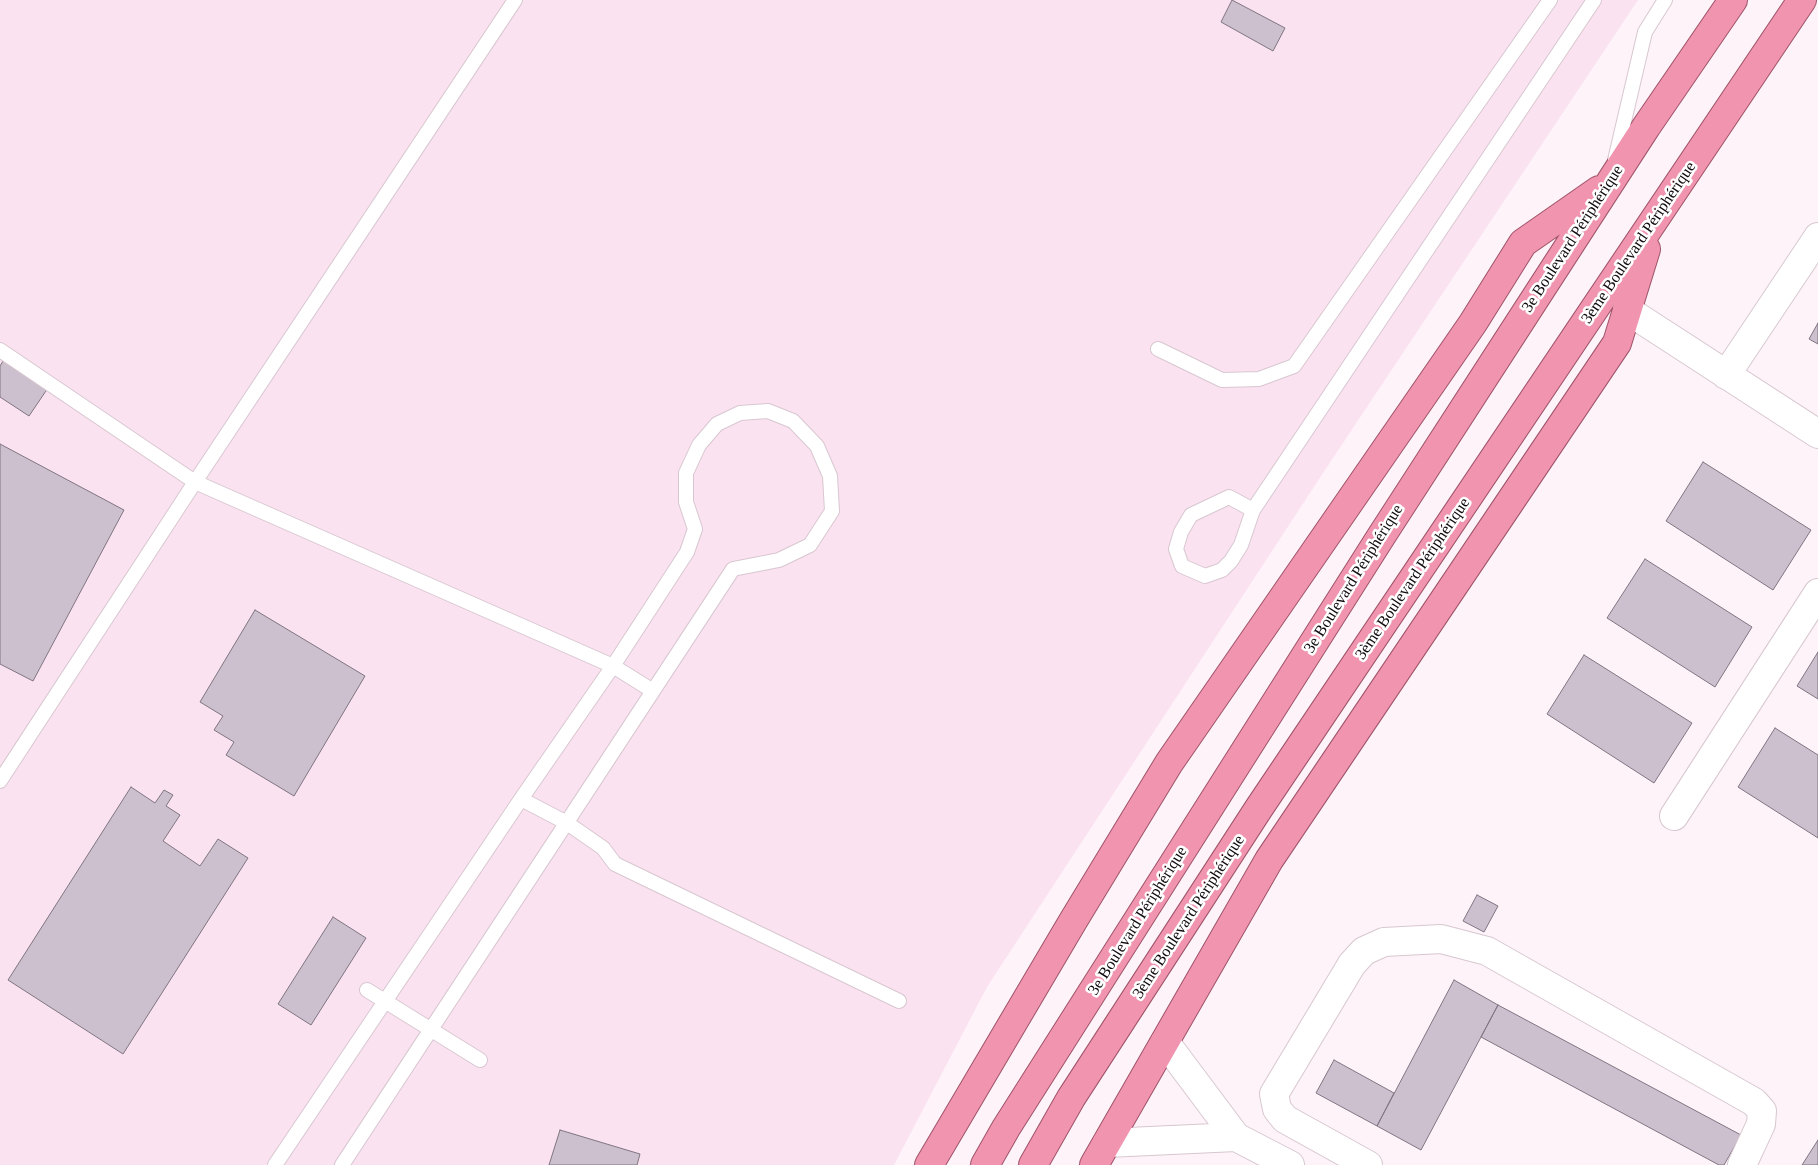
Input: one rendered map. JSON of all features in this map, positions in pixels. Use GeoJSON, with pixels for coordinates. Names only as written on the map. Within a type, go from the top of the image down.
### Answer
{"type":"FeatureCollection","features":[{"type":"Feature","properties":{"kind":"highway","name":"3e Boulevard Périphérique"},"geometry":{"type":"LineString","coordinates":[[985,1165],[1006,1128],[1382,535],[1610,182],[1733,0]]}},
{"type":"Feature","properties":{"kind":"highway","name":"3ème Boulevard Périphérique"},"geometry":{"type":"LineString","coordinates":[[1033,1165],[1072,1098],[1259,808],[1802,0]]}},
{"type":"Feature","properties":{"kind":"highway"},"geometry":{"type":"LineString","coordinates":[[929,1165],[1169,763],[1473,323],[1523,244],[1610,182]]}},
{"type":"Feature","properties":{"kind":"highway"},"geometry":{"type":"LineString","coordinates":[[1100,1154],[1269,860],[1617,343],[1655,220]]}},
{"type":"Feature","properties":{"kind":"street"},"geometry":{"type":"LineString","coordinates":[[1726,375],[1818,237]]}},
{"type":"Feature","properties":{"kind":"street"},"geometry":{"type":"LineString","coordinates":[[1627,310],[1818,434]]}},
{"type":"Feature","properties":{"kind":"street"},"geometry":{"type":"LineString","coordinates":[[1674,816],[1818,593]]}},
{"type":"Feature","properties":{"kind":"street"},"geometry":{"type":"LineString","coordinates":[[1368,1165],[1285,1119],[1277,1109],[1274,1094],[1352,964],[1364,952],[1384,942],[1441,939],[1488,951],[1754,1102],[1762,1111],[1761,1124],[1742,1165]]}},
{"type":"Feature","properties":{"kind":"street"},"geometry":{"type":"LineString","coordinates":[[1165,1042],[1236,1137],[1290,1165]]}},
{"type":"Feature","properties":{"kind":"street"},"geometry":{"type":"LineString","coordinates":[[1100,1154],[1236,1137]]}},
{"type":"Feature","properties":{"kind":"lane"},"geometry":{"type":"LineString","coordinates":[[0,781],[195,482],[515,0]]}},
{"type":"Feature","properties":{"kind":"lane"},"geometry":{"type":"LineString","coordinates":[[1158,349],[1222,380],[1260,379],[1294,366],[1550,0]]}},
{"type":"Feature","properties":{"kind":"lane"},"geometry":{"type":"LineString","coordinates":[[1253,510],[1229,497],[1192,515],[1181,532],[1176,549],[1182,566],[1205,576],[1222,570],[1231,561],[1241,545],[1253,510],[1594,0]]}},
{"type":"Feature","properties":{"kind":"lane"},"geometry":{"type":"LineString","coordinates":[[1610,182],[1645,32],[1665,0]]}},
{"type":"Feature","properties":{"kind":"lane"},"geometry":{"type":"LineString","coordinates":[[0,350],[195,482],[613,666],[653,691]]}},
{"type":"Feature","properties":{"kind":"lane"},"geometry":{"type":"LineString","coordinates":[[275,1165],[521,799],[613,666],[687,552],[695,529],[686,502],[686,473],[698,445],[717,424],[740,413],[768,411],[793,421],[817,446],[830,476],[832,511],[810,544],[779,560],[734,569],[342,1165]]}},
{"type":"Feature","properties":{"kind":"lane"},"geometry":{"type":"LineString","coordinates":[[521,799],[567,823],[603,848],[615,864],[899,1002]]}},
{"type":"Feature","properties":{"kind":"lane"},"geometry":{"type":"LineString","coordinates":[[367,990],[386,1000],[480,1060]]}},
{"type":"Feature","properties":{"kind":"shaded area"},"geometry":{"type":"Polygon","coordinates":[[[0,0],[1638,0],[1323,473],[987,987],[894,1165],[0,1165],[0,0]]]}},
{"type":"Feature","properties":{"kind":"building"},"geometry":{"type":"Polygon","coordinates":[[[1232,0],[1285,28],[1273,51],[1221,22],[1232,0]]]}},
{"type":"Feature","properties":{"kind":"building"},"geometry":{"type":"Polygon","coordinates":[[[1818,323],[1818,344],[1809,339],[1818,323]]]}},
{"type":"Feature","properties":{"kind":"building"},"geometry":{"type":"Polygon","coordinates":[[[8,353],[52,382],[29,416],[0,397],[0,366],[8,353]]]}},
{"type":"Feature","properties":{"kind":"building"},"geometry":{"type":"Polygon","coordinates":[[[0,444],[124,510],[33,681],[0,664],[0,444]]]}},
{"type":"Feature","properties":{"kind":"building"},"geometry":{"type":"Polygon","coordinates":[[[1703,462],[1811,530],[1773,590],[1666,521],[1703,462]]]}},
{"type":"Feature","properties":{"kind":"building"},"geometry":{"type":"Polygon","coordinates":[[[1645,559],[1752,627],[1715,687],[1607,618],[1645,559]]]}},
{"type":"Feature","properties":{"kind":"building"},"geometry":{"type":"Polygon","coordinates":[[[255,610],[365,676],[294,796],[226,755],[234,742],[214,730],[223,716],[200,702],[255,610]]]}},
{"type":"Feature","properties":{"kind":"building"},"geometry":{"type":"Polygon","coordinates":[[[1818,652],[1818,699],[1797,686],[1818,652]]]}},
{"type":"Feature","properties":{"kind":"building"},"geometry":{"type":"Polygon","coordinates":[[[1584,655],[1692,723],[1654,783],[1547,714],[1584,655]]]}},
{"type":"Feature","properties":{"kind":"building"},"geometry":{"type":"Polygon","coordinates":[[[1775,728],[1818,755],[1818,838],[1738,787],[1775,728]]]}},
{"type":"Feature","properties":{"kind":"building"},"geometry":{"type":"Polygon","coordinates":[[[131,787],[155,803],[164,790],[173,795],[166,806],[180,815],[163,841],[200,866],[218,839],[248,858],[123,1054],[8,980],[131,787]]]}},
{"type":"Feature","properties":{"kind":"building"},"geometry":{"type":"Polygon","coordinates":[[[1477,895],[1498,906],[1484,932],[1463,921],[1477,895]]]}},
{"type":"Feature","properties":{"kind":"building"},"geometry":{"type":"Polygon","coordinates":[[[333,917],[366,938],[311,1025],[278,1004],[333,917]]]}},
{"type":"Feature","properties":{"kind":"building"},"geometry":{"type":"Polygon","coordinates":[[[1454,980],[1498,1005],[1421,1150],[1377,1126],[1454,980]]]}},
{"type":"Feature","properties":{"kind":"building"},"geometry":{"type":"Polygon","coordinates":[[[1498,1005],[1741,1135],[1724,1165],[1719,1165],[1481,1037],[1498,1005]]]}},
{"type":"Feature","properties":{"kind":"building"},"geometry":{"type":"Polygon","coordinates":[[[1334,1060],[1394,1093],[1377,1126],[1316,1093],[1334,1060]]]}},
{"type":"Feature","properties":{"kind":"building"},"geometry":{"type":"Polygon","coordinates":[[[560,1130],[640,1154],[637,1165],[549,1165],[560,1130]]]}},
{"type":"Feature","properties":{"kind":"building"},"geometry":{"type":"Polygon","coordinates":[[[1818,1140],[1818,1165],[1802,1165],[1818,1140]]]}}]}
